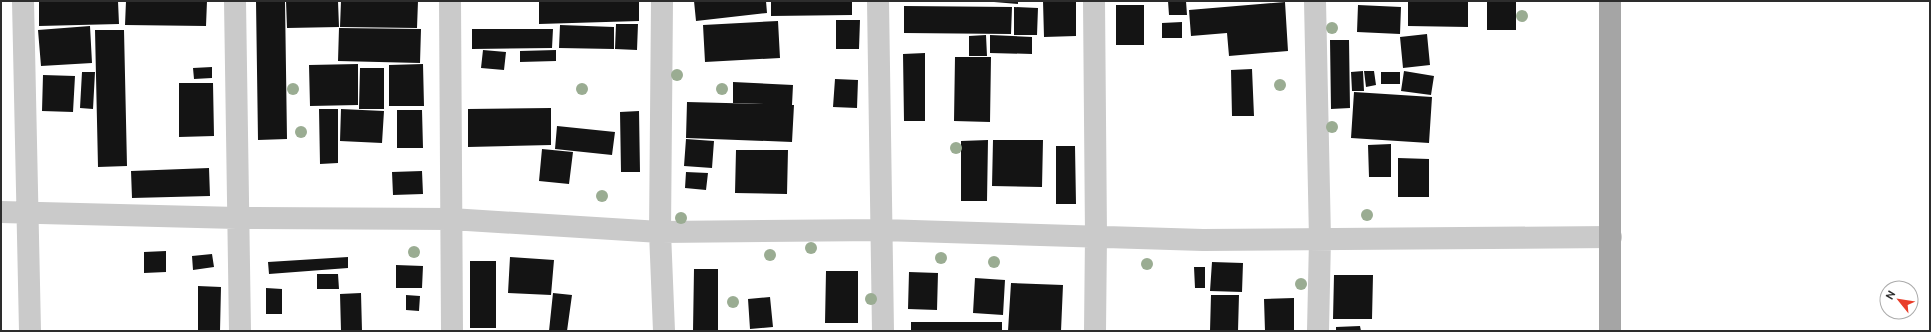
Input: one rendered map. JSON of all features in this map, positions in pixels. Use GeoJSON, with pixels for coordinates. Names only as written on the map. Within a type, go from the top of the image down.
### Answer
{"type":"FeatureCollection","features":[{"type":"Feature","properties":{"kind":"main road"},"geometry":{"type":"LineString","coordinates":[[1610,1],[1610,331]]}},
{"type":"Feature","properties":{"kind":"street"},"geometry":{"type":"LineString","coordinates":[[23,1],[30,331]]}},
{"type":"Feature","properties":{"kind":"street"},"geometry":{"type":"LineString","coordinates":[[235,1],[237,218],[240,331]]}},
{"type":"Feature","properties":{"kind":"street"},"geometry":{"type":"LineString","coordinates":[[450,1],[452,331]]}},
{"type":"Feature","properties":{"kind":"street"},"geometry":{"type":"LineString","coordinates":[[662,1],[660,232],[664,331]]}},
{"type":"Feature","properties":{"kind":"street"},"geometry":{"type":"LineString","coordinates":[[878,1],[883,331]]}},
{"type":"Feature","properties":{"kind":"street"},"geometry":{"type":"LineString","coordinates":[[1094,1],[1096,236],[1095,331]]}},
{"type":"Feature","properties":{"kind":"street"},"geometry":{"type":"LineString","coordinates":[[1314,1],[1320,239],[1318,331]]}},
{"type":"Feature","properties":{"kind":"street"},"geometry":{"type":"LineString","coordinates":[[1,212],[27,211],[237,218],[452,219],[660,232],[882,230],[1203,240],[1611,237]]}},
{"type":"Feature","properties":{"kind":"building"},"geometry":{"type":"Polygon","coordinates":[[[39,1],[118,1],[119,24],[39,26],[39,1]]]}},
{"type":"Feature","properties":{"kind":"building"},"geometry":{"type":"Polygon","coordinates":[[[126,1],[207,1],[206,26],[125,25],[126,1]]]}},
{"type":"Feature","properties":{"kind":"building"},"geometry":{"type":"Polygon","coordinates":[[[256,1],[285,1],[287,139],[258,140],[256,1]]]}},
{"type":"Feature","properties":{"kind":"building"},"geometry":{"type":"Polygon","coordinates":[[[286,1],[338,1],[339,27],[287,28],[286,1]]]}},
{"type":"Feature","properties":{"kind":"building"},"geometry":{"type":"Polygon","coordinates":[[[341,1],[418,1],[417,28],[340,27],[341,1]]]}},
{"type":"Feature","properties":{"kind":"building"},"geometry":{"type":"Polygon","coordinates":[[[539,1],[639,1],[639,21],[539,24],[539,1]]]}},
{"type":"Feature","properties":{"kind":"building"},"geometry":{"type":"Polygon","coordinates":[[[694,1],[766,1],[767,13],[696,21],[694,1]]]}},
{"type":"Feature","properties":{"kind":"building"},"geometry":{"type":"Polygon","coordinates":[[[771,1],[852,1],[852,15],[771,16],[771,1]]]}},
{"type":"Feature","properties":{"kind":"building"},"geometry":{"type":"Polygon","coordinates":[[[982,1],[1018,1],[1018,4],[982,1]]]}},
{"type":"Feature","properties":{"kind":"building"},"geometry":{"type":"Polygon","coordinates":[[[1043,1],[1076,1],[1076,36],[1044,37],[1043,1]]]}},
{"type":"Feature","properties":{"kind":"building"},"geometry":{"type":"Polygon","coordinates":[[[1168,1],[1186,1],[1187,15],[1169,15],[1168,1]]]}},
{"type":"Feature","properties":{"kind":"building"},"geometry":{"type":"Polygon","coordinates":[[[1408,1],[1468,1],[1468,27],[1408,26],[1408,1]]]}},
{"type":"Feature","properties":{"kind":"building"},"geometry":{"type":"Polygon","coordinates":[[[1487,1],[1516,1],[1516,30],[1487,30],[1487,1]]]}},
{"type":"Feature","properties":{"kind":"building"},"geometry":{"type":"Polygon","coordinates":[[[1285,2],[1288,51],[1229,56],[1227,33],[1191,36],[1189,10],[1285,2]]]}},
{"type":"Feature","properties":{"kind":"building"},"geometry":{"type":"Polygon","coordinates":[[[1116,5],[1144,5],[1144,45],[1116,45],[1116,5]]]}},
{"type":"Feature","properties":{"kind":"building"},"geometry":{"type":"Polygon","coordinates":[[[1358,5],[1401,7],[1400,34],[1357,32],[1358,5]]]}},
{"type":"Feature","properties":{"kind":"building"},"geometry":{"type":"Polygon","coordinates":[[[904,6],[1012,7],[1011,34],[904,33],[904,6]]]}},
{"type":"Feature","properties":{"kind":"building"},"geometry":{"type":"Polygon","coordinates":[[[1014,7],[1038,8],[1037,35],[1014,35],[1014,7]]]}},
{"type":"Feature","properties":{"kind":"building"},"geometry":{"type":"Polygon","coordinates":[[[836,20],[860,20],[859,49],[836,49],[836,20]]]}},
{"type":"Feature","properties":{"kind":"building"},"geometry":{"type":"Polygon","coordinates":[[[778,21],[780,58],[705,62],[703,25],[778,21]]]}},
{"type":"Feature","properties":{"kind":"building"},"geometry":{"type":"Polygon","coordinates":[[[1182,22],[1182,38],[1162,38],[1162,23],[1182,22]]]}},
{"type":"Feature","properties":{"kind":"building"},"geometry":{"type":"Polygon","coordinates":[[[616,24],[638,24],[637,50],[615,49],[616,24]]]}},
{"type":"Feature","properties":{"kind":"building"},"geometry":{"type":"Polygon","coordinates":[[[560,25],[614,27],[614,49],[559,48],[560,25]]]}},
{"type":"Feature","properties":{"kind":"building"},"geometry":{"type":"Polygon","coordinates":[[[90,26],[92,63],[41,66],[38,30],[90,26]]]}},
{"type":"Feature","properties":{"kind":"building"},"geometry":{"type":"Polygon","coordinates":[[[339,28],[421,29],[420,63],[338,61],[339,28]]]}},
{"type":"Feature","properties":{"kind":"building"},"geometry":{"type":"Polygon","coordinates":[[[472,29],[553,29],[552,48],[472,49],[472,29]]]}},
{"type":"Feature","properties":{"kind":"building"},"geometry":{"type":"Polygon","coordinates":[[[95,30],[124,30],[127,166],[98,167],[95,30]]]}},
{"type":"Feature","properties":{"kind":"building"},"geometry":{"type":"Polygon","coordinates":[[[1427,34],[1430,65],[1403,68],[1400,37],[1427,34]]]}},
{"type":"Feature","properties":{"kind":"building"},"geometry":{"type":"Polygon","coordinates":[[[986,35],[987,56],[969,56],[969,36],[986,35]]]}},
{"type":"Feature","properties":{"kind":"building"},"geometry":{"type":"Polygon","coordinates":[[[990,35],[1032,37],[1032,54],[990,53],[990,35]]]}},
{"type":"Feature","properties":{"kind":"building"},"geometry":{"type":"Polygon","coordinates":[[[1330,40],[1349,40],[1350,108],[1331,109],[1330,40]]]}},
{"type":"Feature","properties":{"kind":"building"},"geometry":{"type":"Polygon","coordinates":[[[483,50],[506,52],[504,70],[481,68],[483,50]]]}},
{"type":"Feature","properties":{"kind":"building"},"geometry":{"type":"Polygon","coordinates":[[[556,50],[556,61],[520,62],[520,51],[556,50]]]}},
{"type":"Feature","properties":{"kind":"building"},"geometry":{"type":"Polygon","coordinates":[[[925,53],[925,121],[904,121],[903,54],[925,53]]]}},
{"type":"Feature","properties":{"kind":"building"},"geometry":{"type":"Polygon","coordinates":[[[955,57],[991,57],[990,122],[954,121],[955,57]]]}},
{"type":"Feature","properties":{"kind":"building"},"geometry":{"type":"Polygon","coordinates":[[[358,64],[358,105],[310,106],[309,65],[358,64]]]}},
{"type":"Feature","properties":{"kind":"building"},"geometry":{"type":"Polygon","coordinates":[[[423,64],[424,106],[389,106],[389,65],[423,64]]]}},
{"type":"Feature","properties":{"kind":"building"},"geometry":{"type":"Polygon","coordinates":[[[212,67],[212,78],[194,79],[193,68],[212,67]]]}},
{"type":"Feature","properties":{"kind":"building"},"geometry":{"type":"Polygon","coordinates":[[[360,68],[384,68],[384,109],[359,109],[360,68]]]}},
{"type":"Feature","properties":{"kind":"building"},"geometry":{"type":"Polygon","coordinates":[[[1252,69],[1254,116],[1232,116],[1231,70],[1252,69]]]}},
{"type":"Feature","properties":{"kind":"building"},"geometry":{"type":"Polygon","coordinates":[[[1363,71],[1364,91],[1352,91],[1351,72],[1363,71]]]}},
{"type":"Feature","properties":{"kind":"building"},"geometry":{"type":"Polygon","coordinates":[[[1364,71],[1374,71],[1376,85],[1366,87],[1364,71]]]}},
{"type":"Feature","properties":{"kind":"building"},"geometry":{"type":"Polygon","coordinates":[[[1404,71],[1434,76],[1431,95],[1401,91],[1404,71]]]}},
{"type":"Feature","properties":{"kind":"building"},"geometry":{"type":"Polygon","coordinates":[[[82,72],[95,72],[93,109],[80,108],[82,72]]]}},
{"type":"Feature","properties":{"kind":"building"},"geometry":{"type":"Polygon","coordinates":[[[1381,72],[1400,72],[1400,84],[1381,84],[1381,72]]]}},
{"type":"Feature","properties":{"kind":"building"},"geometry":{"type":"Polygon","coordinates":[[[43,75],[75,76],[73,112],[42,111],[43,75]]]}},
{"type":"Feature","properties":{"kind":"building"},"geometry":{"type":"Polygon","coordinates":[[[835,79],[858,80],[857,108],[833,107],[835,79]]]}},
{"type":"Feature","properties":{"kind":"building"},"geometry":{"type":"Polygon","coordinates":[[[733,82],[793,85],[792,105],[794,105],[792,142],[686,138],[687,102],[765,104],[733,103],[733,82]]]}},
{"type":"Feature","properties":{"kind":"building"},"geometry":{"type":"Polygon","coordinates":[[[179,83],[213,83],[214,136],[179,137],[179,83]]]}},
{"type":"Feature","properties":{"kind":"building"},"geometry":{"type":"Polygon","coordinates":[[[1354,92],[1432,97],[1429,143],[1351,138],[1354,92]]]}},
{"type":"Feature","properties":{"kind":"building"},"geometry":{"type":"Polygon","coordinates":[[[551,108],[551,145],[468,147],[468,109],[551,108]]]}},
{"type":"Feature","properties":{"kind":"building"},"geometry":{"type":"Polygon","coordinates":[[[319,109],[338,109],[338,163],[320,164],[319,109]]]}},
{"type":"Feature","properties":{"kind":"building"},"geometry":{"type":"Polygon","coordinates":[[[341,109],[384,111],[382,143],[340,141],[341,109]]]}},
{"type":"Feature","properties":{"kind":"building"},"geometry":{"type":"Polygon","coordinates":[[[397,110],[422,110],[423,148],[397,148],[397,110]]]}},
{"type":"Feature","properties":{"kind":"building"},"geometry":{"type":"Polygon","coordinates":[[[639,111],[640,172],[621,172],[620,112],[639,111]]]}},
{"type":"Feature","properties":{"kind":"building"},"geometry":{"type":"Polygon","coordinates":[[[557,126],[615,132],[612,155],[555,149],[557,126]]]}},
{"type":"Feature","properties":{"kind":"building"},"geometry":{"type":"Polygon","coordinates":[[[686,139],[714,141],[712,168],[684,166],[686,139]]]}},
{"type":"Feature","properties":{"kind":"building"},"geometry":{"type":"Polygon","coordinates":[[[988,140],[987,201],[961,201],[961,141],[988,140]]]}},
{"type":"Feature","properties":{"kind":"building"},"geometry":{"type":"Polygon","coordinates":[[[993,140],[1043,140],[1042,187],[992,186],[993,140]]]}},
{"type":"Feature","properties":{"kind":"building"},"geometry":{"type":"Polygon","coordinates":[[[1391,144],[1391,177],[1369,177],[1368,145],[1391,144]]]}},
{"type":"Feature","properties":{"kind":"building"},"geometry":{"type":"Polygon","coordinates":[[[1056,146],[1075,146],[1076,204],[1056,204],[1056,146]]]}},
{"type":"Feature","properties":{"kind":"building"},"geometry":{"type":"Polygon","coordinates":[[[542,149],[573,152],[569,184],[539,181],[542,149]]]}},
{"type":"Feature","properties":{"kind":"building"},"geometry":{"type":"Polygon","coordinates":[[[736,150],[788,150],[787,194],[735,193],[736,150]]]}},
{"type":"Feature","properties":{"kind":"building"},"geometry":{"type":"Polygon","coordinates":[[[1398,158],[1429,159],[1429,197],[1398,197],[1398,158]]]}},
{"type":"Feature","properties":{"kind":"building"},"geometry":{"type":"Polygon","coordinates":[[[209,168],[210,196],[132,198],[131,171],[209,168]]]}},
{"type":"Feature","properties":{"kind":"building"},"geometry":{"type":"Polygon","coordinates":[[[422,171],[423,194],[393,195],[392,172],[422,171]]]}},
{"type":"Feature","properties":{"kind":"building"},"geometry":{"type":"Polygon","coordinates":[[[686,172],[708,173],[706,190],[685,188],[686,172]]]}},
{"type":"Feature","properties":{"kind":"building"},"geometry":{"type":"Polygon","coordinates":[[[166,251],[166,272],[144,273],[144,252],[166,251]]]}},
{"type":"Feature","properties":{"kind":"building"},"geometry":{"type":"Polygon","coordinates":[[[212,254],[214,267],[193,270],[192,256],[212,254]]]}},
{"type":"Feature","properties":{"kind":"building"},"geometry":{"type":"Polygon","coordinates":[[[348,257],[348,268],[269,274],[268,262],[348,257]]]}},
{"type":"Feature","properties":{"kind":"building"},"geometry":{"type":"Polygon","coordinates":[[[510,257],[554,260],[551,295],[508,293],[510,257]]]}},
{"type":"Feature","properties":{"kind":"building"},"geometry":{"type":"Polygon","coordinates":[[[470,261],[496,261],[496,328],[470,328],[470,261]]]}},
{"type":"Feature","properties":{"kind":"building"},"geometry":{"type":"Polygon","coordinates":[[[1212,262],[1243,263],[1242,292],[1210,291],[1212,262]]]}},
{"type":"Feature","properties":{"kind":"building"},"geometry":{"type":"Polygon","coordinates":[[[396,265],[423,266],[422,288],[396,288],[396,265]]]}},
{"type":"Feature","properties":{"kind":"building"},"geometry":{"type":"Polygon","coordinates":[[[1194,267],[1205,267],[1205,288],[1195,288],[1194,267]]]}},
{"type":"Feature","properties":{"kind":"building"},"geometry":{"type":"Polygon","coordinates":[[[694,269],[718,269],[718,331],[693,331],[694,269]]]}},
{"type":"Feature","properties":{"kind":"building"},"geometry":{"type":"Polygon","coordinates":[[[826,271],[858,271],[858,323],[825,323],[826,271]]]}},
{"type":"Feature","properties":{"kind":"building"},"geometry":{"type":"Polygon","coordinates":[[[909,272],[938,273],[937,310],[908,309],[909,272]]]}},
{"type":"Feature","properties":{"kind":"building"},"geometry":{"type":"Polygon","coordinates":[[[317,274],[338,274],[339,289],[317,289],[317,274]]]}},
{"type":"Feature","properties":{"kind":"building"},"geometry":{"type":"Polygon","coordinates":[[[1334,275],[1373,275],[1372,319],[1333,319],[1334,275]]]}},
{"type":"Feature","properties":{"kind":"building"},"geometry":{"type":"Polygon","coordinates":[[[975,278],[1005,280],[1003,315],[973,313],[975,278]]]}},
{"type":"Feature","properties":{"kind":"building"},"geometry":{"type":"Polygon","coordinates":[[[1011,283],[1063,285],[1061,331],[1008,331],[1011,283]]]}},
{"type":"Feature","properties":{"kind":"building"},"geometry":{"type":"Polygon","coordinates":[[[198,286],[221,287],[220,331],[198,331],[198,286]]]}},
{"type":"Feature","properties":{"kind":"building"},"geometry":{"type":"Polygon","coordinates":[[[266,288],[282,289],[282,314],[266,314],[266,288]]]}},
{"type":"Feature","properties":{"kind":"building"},"geometry":{"type":"Polygon","coordinates":[[[361,293],[362,331],[341,331],[340,294],[361,293]]]}},
{"type":"Feature","properties":{"kind":"building"},"geometry":{"type":"Polygon","coordinates":[[[553,293],[572,295],[567,331],[549,331],[553,293]]]}},
{"type":"Feature","properties":{"kind":"building"},"geometry":{"type":"Polygon","coordinates":[[[406,295],[420,296],[419,311],[406,310],[406,295]]]}},
{"type":"Feature","properties":{"kind":"building"},"geometry":{"type":"Polygon","coordinates":[[[1211,295],[1239,295],[1238,331],[1210,331],[1211,295]]]}},
{"type":"Feature","properties":{"kind":"building"},"geometry":{"type":"Polygon","coordinates":[[[770,297],[773,327],[750,329],[748,299],[770,297]]]}},
{"type":"Feature","properties":{"kind":"building"},"geometry":{"type":"Polygon","coordinates":[[[1294,298],[1294,331],[1265,331],[1264,299],[1294,298]]]}},
{"type":"Feature","properties":{"kind":"building"},"geometry":{"type":"Polygon","coordinates":[[[911,322],[1002,322],[1002,331],[911,331],[911,322]]]}},
{"type":"Feature","properties":{"kind":"building"},"geometry":{"type":"Polygon","coordinates":[[[1360,326],[1361,331],[1336,331],[1336,327],[1360,326]]]}}]}
